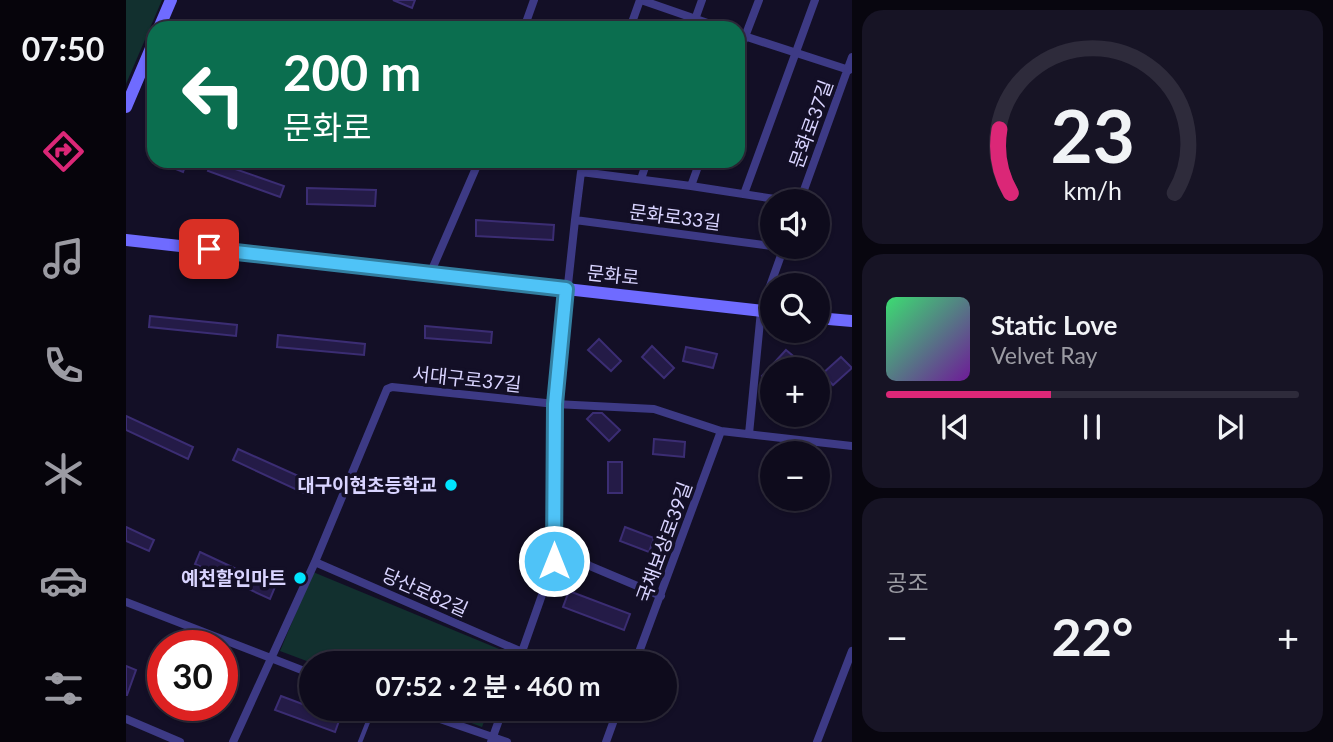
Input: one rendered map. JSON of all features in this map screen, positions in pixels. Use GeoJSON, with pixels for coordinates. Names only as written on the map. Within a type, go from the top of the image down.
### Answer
{"type":"FeatureCollection","features":[{"type":"Feature","properties":{"kind":"main road"},"geometry":{"type":"LineString","coordinates":[[162,21],[171,0]]}},
{"type":"Feature","properties":{"kind":"main road"},"geometry":{"type":"LineString","coordinates":[[126,107],[147,58]]}},
{"type":"Feature","properties":{"kind":"main road","name":"문화로"},"geometry":{"type":"LineString","coordinates":[[126,240],[760,311]]}},
{"type":"Feature","properties":{"kind":"main road"},"geometry":{"type":"LineString","coordinates":[[830,318],[852,321]]}},
{"type":"Feature","properties":{"kind":"street"},"geometry":{"type":"LineString","coordinates":[[526,21],[534,0]]}},
{"type":"Feature","properties":{"kind":"street"},"geometry":{"type":"LineString","coordinates":[[633,21],[640,0],[687,21]]}},
{"type":"Feature","properties":{"kind":"street"},"geometry":{"type":"LineString","coordinates":[[695,21],[702,0]]}},
{"type":"Feature","properties":{"kind":"street"},"geometry":{"type":"LineString","coordinates":[[745,29],[759,0]]}},
{"type":"Feature","properties":{"kind":"street"},"geometry":{"type":"LineString","coordinates":[[744,194],[815,0]]}},
{"type":"Feature","properties":{"kind":"street"},"geometry":{"type":"LineString","coordinates":[[745,36],[849,71]]}},
{"type":"Feature","properties":{"kind":"street","name":"문화로37길"},"geometry":{"type":"LineString","coordinates":[[805,189],[852,57]]}},
{"type":"Feature","properties":{"kind":"street"},"geometry":{"type":"LineString","coordinates":[[430,274],[476,168]]}},
{"type":"Feature","properties":{"kind":"street"},"geometry":{"type":"LineString","coordinates":[[522,651],[554,561],[555,404],[566,289],[582,168]]}},
{"type":"Feature","properties":{"kind":"street"},"geometry":{"type":"LineString","coordinates":[[641,179],[645,168]]}},
{"type":"Feature","properties":{"kind":"street"},"geometry":{"type":"LineString","coordinates":[[691,186],[697,168]]}},
{"type":"Feature","properties":{"kind":"street","name":"문화로33길"},"geometry":{"type":"LineString","coordinates":[[581,172],[760,197]]}},
{"type":"Feature","properties":{"kind":"street","name":"문화로33길"},"geometry":{"type":"LineString","coordinates":[[575,220],[760,244]]}},
{"type":"Feature","properties":{"kind":"street"},"geometry":{"type":"LineString","coordinates":[[749,434],[762,343]]}},
{"type":"Feature","properties":{"kind":"street","name":"서대구로37길"},"geometry":{"type":"LineString","coordinates":[[315,562],[387,389],[392,387],[555,404],[654,409],[721,430],[852,446]]}},
{"type":"Feature","properties":{"kind":"street","name":"국채보상로39길"},"geometry":{"type":"LineString","coordinates":[[640,651],[721,430]]}},
{"type":"Feature","properties":{"kind":"street"},"geometry":{"type":"LineString","coordinates":[[554,561],[571,558],[661,596]]}},
{"type":"Feature","properties":{"kind":"street"},"geometry":{"type":"LineString","coordinates":[[233,742],[315,562]]}},
{"type":"Feature","properties":{"kind":"street","name":"당산로82길"},"geometry":{"type":"LineString","coordinates":[[315,562],[520,651]]}},
{"type":"Feature","properties":{"kind":"street"},"geometry":{"type":"LineString","coordinates":[[126,602],[299,670]]}},
{"type":"Feature","properties":{"kind":"street"},"geometry":{"type":"LineString","coordinates":[[817,742],[852,651]]}},
{"type":"Feature","properties":{"kind":"street"},"geometry":{"type":"LineString","coordinates":[[126,719],[180,742]]}},
{"type":"Feature","properties":{"kind":"street"},"geometry":{"type":"LineString","coordinates":[[442,721],[492,740],[507,742]]}},
{"type":"Feature","properties":{"kind":"street"},"geometry":{"type":"LineString","coordinates":[[492,740],[499,721]]}},
{"type":"Feature","properties":{"kind":"street"},"geometry":{"type":"LineString","coordinates":[[606,742],[614,721]]}},
{"type":"Feature","properties":{"kind":"lane"},"geometry":{"type":"LineString","coordinates":[[360,742],[368,721]]}},
{"type":"Feature","properties":{"kind":"green space"},"geometry":{"type":"Polygon","coordinates":[[[126,0],[162,0],[153,21],[147,21],[147,35],[126,84],[126,0]]]}},
{"type":"Feature","properties":{"kind":"green space"},"geometry":{"type":"Polygon","coordinates":[[[313,572],[504,651],[299,651],[299,658],[280,651],[313,572]]]}},
{"type":"Feature","properties":{"kind":"green space"},"geometry":{"type":"Polygon","coordinates":[[[466,721],[484,721],[482,727],[466,721]]]}},
{"type":"Feature","properties":{"kind":"building"},"geometry":{"type":"Polygon","coordinates":[[[393,0],[415,0],[412,8],[393,0]]]}},
{"type":"Feature","properties":{"kind":"building"},"geometry":{"type":"Polygon","coordinates":[[[209,168],[232,168],[284,186],[280,197],[208,171],[209,168]]]}},
{"type":"Feature","properties":{"kind":"building"},"geometry":{"type":"Polygon","coordinates":[[[307,188],[376,190],[375,206],[307,204],[307,188]]]}},
{"type":"Feature","properties":{"kind":"building"},"geometry":{"type":"Polygon","coordinates":[[[476,220],[554,225],[553,240],[476,236],[476,220]]]}},
{"type":"Feature","properties":{"kind":"building"},"geometry":{"type":"Polygon","coordinates":[[[150,316],[237,325],[236,336],[149,327],[150,316]]]}},
{"type":"Feature","properties":{"kind":"building"},"geometry":{"type":"Polygon","coordinates":[[[425,326],[492,332],[491,343],[425,338],[425,326]]]}},
{"type":"Feature","properties":{"kind":"building"},"geometry":{"type":"Polygon","coordinates":[[[278,335],[365,344],[364,355],[277,347],[278,335]]]}},
{"type":"Feature","properties":{"kind":"building"},"geometry":{"type":"Polygon","coordinates":[[[599,339],[621,361],[611,371],[588,350],[599,339]]]}},
{"type":"Feature","properties":{"kind":"building"},"geometry":{"type":"Polygon","coordinates":[[[652,346],[674,368],[664,378],[642,357],[652,346]]]}},
{"type":"Feature","properties":{"kind":"building"},"geometry":{"type":"Polygon","coordinates":[[[686,347],[717,354],[713,368],[683,361],[686,347]]]}},
{"type":"Feature","properties":{"kind":"building"},"geometry":{"type":"Polygon","coordinates":[[[786,350],[794,357],[780,357],[786,350]]]}},
{"type":"Feature","properties":{"kind":"building"},"geometry":{"type":"Polygon","coordinates":[[[841,357],[852,368],[833,385],[830,382],[830,367],[841,357]]]}},
{"type":"Feature","properties":{"kind":"building"},"geometry":{"type":"Polygon","coordinates":[[[593,413],[602,413],[620,430],[609,441],[587,419],[593,413]]]}},
{"type":"Feature","properties":{"kind":"building"},"geometry":{"type":"Polygon","coordinates":[[[126,416],[193,447],[188,459],[126,430],[126,416]]]}},
{"type":"Feature","properties":{"kind":"building"},"geometry":{"type":"Polygon","coordinates":[[[654,439],[685,442],[684,457],[653,454],[654,439]]]}},
{"type":"Feature","properties":{"kind":"building"},"geometry":{"type":"Polygon","coordinates":[[[238,449],[314,483],[308,495],[233,460],[238,449]]]}},
{"type":"Feature","properties":{"kind":"building"},"geometry":{"type":"Polygon","coordinates":[[[608,462],[622,462],[622,493],[608,493],[608,462]]]}},
{"type":"Feature","properties":{"kind":"building"},"geometry":{"type":"Polygon","coordinates":[[[126,527],[154,540],[149,551],[126,541],[126,527]]]}},
{"type":"Feature","properties":{"kind":"building"},"geometry":{"type":"Polygon","coordinates":[[[625,527],[654,538],[649,552],[620,541],[625,527]]]}},
{"type":"Feature","properties":{"kind":"building"},"geometry":{"type":"Polygon","coordinates":[[[200,552],[275,587],[270,599],[195,564],[200,552]]]}},
{"type":"Feature","properties":{"kind":"building"},"geometry":{"type":"Polygon","coordinates":[[[569,591],[630,614],[624,630],[563,607],[569,591]]]}},
{"type":"Feature","properties":{"kind":"building"},"geometry":{"type":"Polygon","coordinates":[[[126,666],[136,670],[127,695],[126,695],[126,666]]]}},
{"type":"Feature","properties":{"kind":"building"},"geometry":{"type":"Polygon","coordinates":[[[281,696],[299,703],[299,719],[275,710],[281,696]]]}},
{"type":"Feature","properties":{"kind":"building"},"geometry":{"type":"Polygon","coordinates":[[[305,721],[339,721],[335,732],[305,721]]]}},
{"type":"Feature","properties":{"kind":"place","name":"대구이현초등학교"},"geometry":{"type":"Point","coordinates":[451,485]}},
{"type":"Feature","properties":{"kind":"place","name":"예천할인마트"},"geometry":{"type":"Point","coordinates":[300,578]}},
{"type":"Feature","properties":{"kind":"route"},"geometry":{"type":"LineString","coordinates":[[209,249],[566,289],[555,404],[554,561]]}}]}
